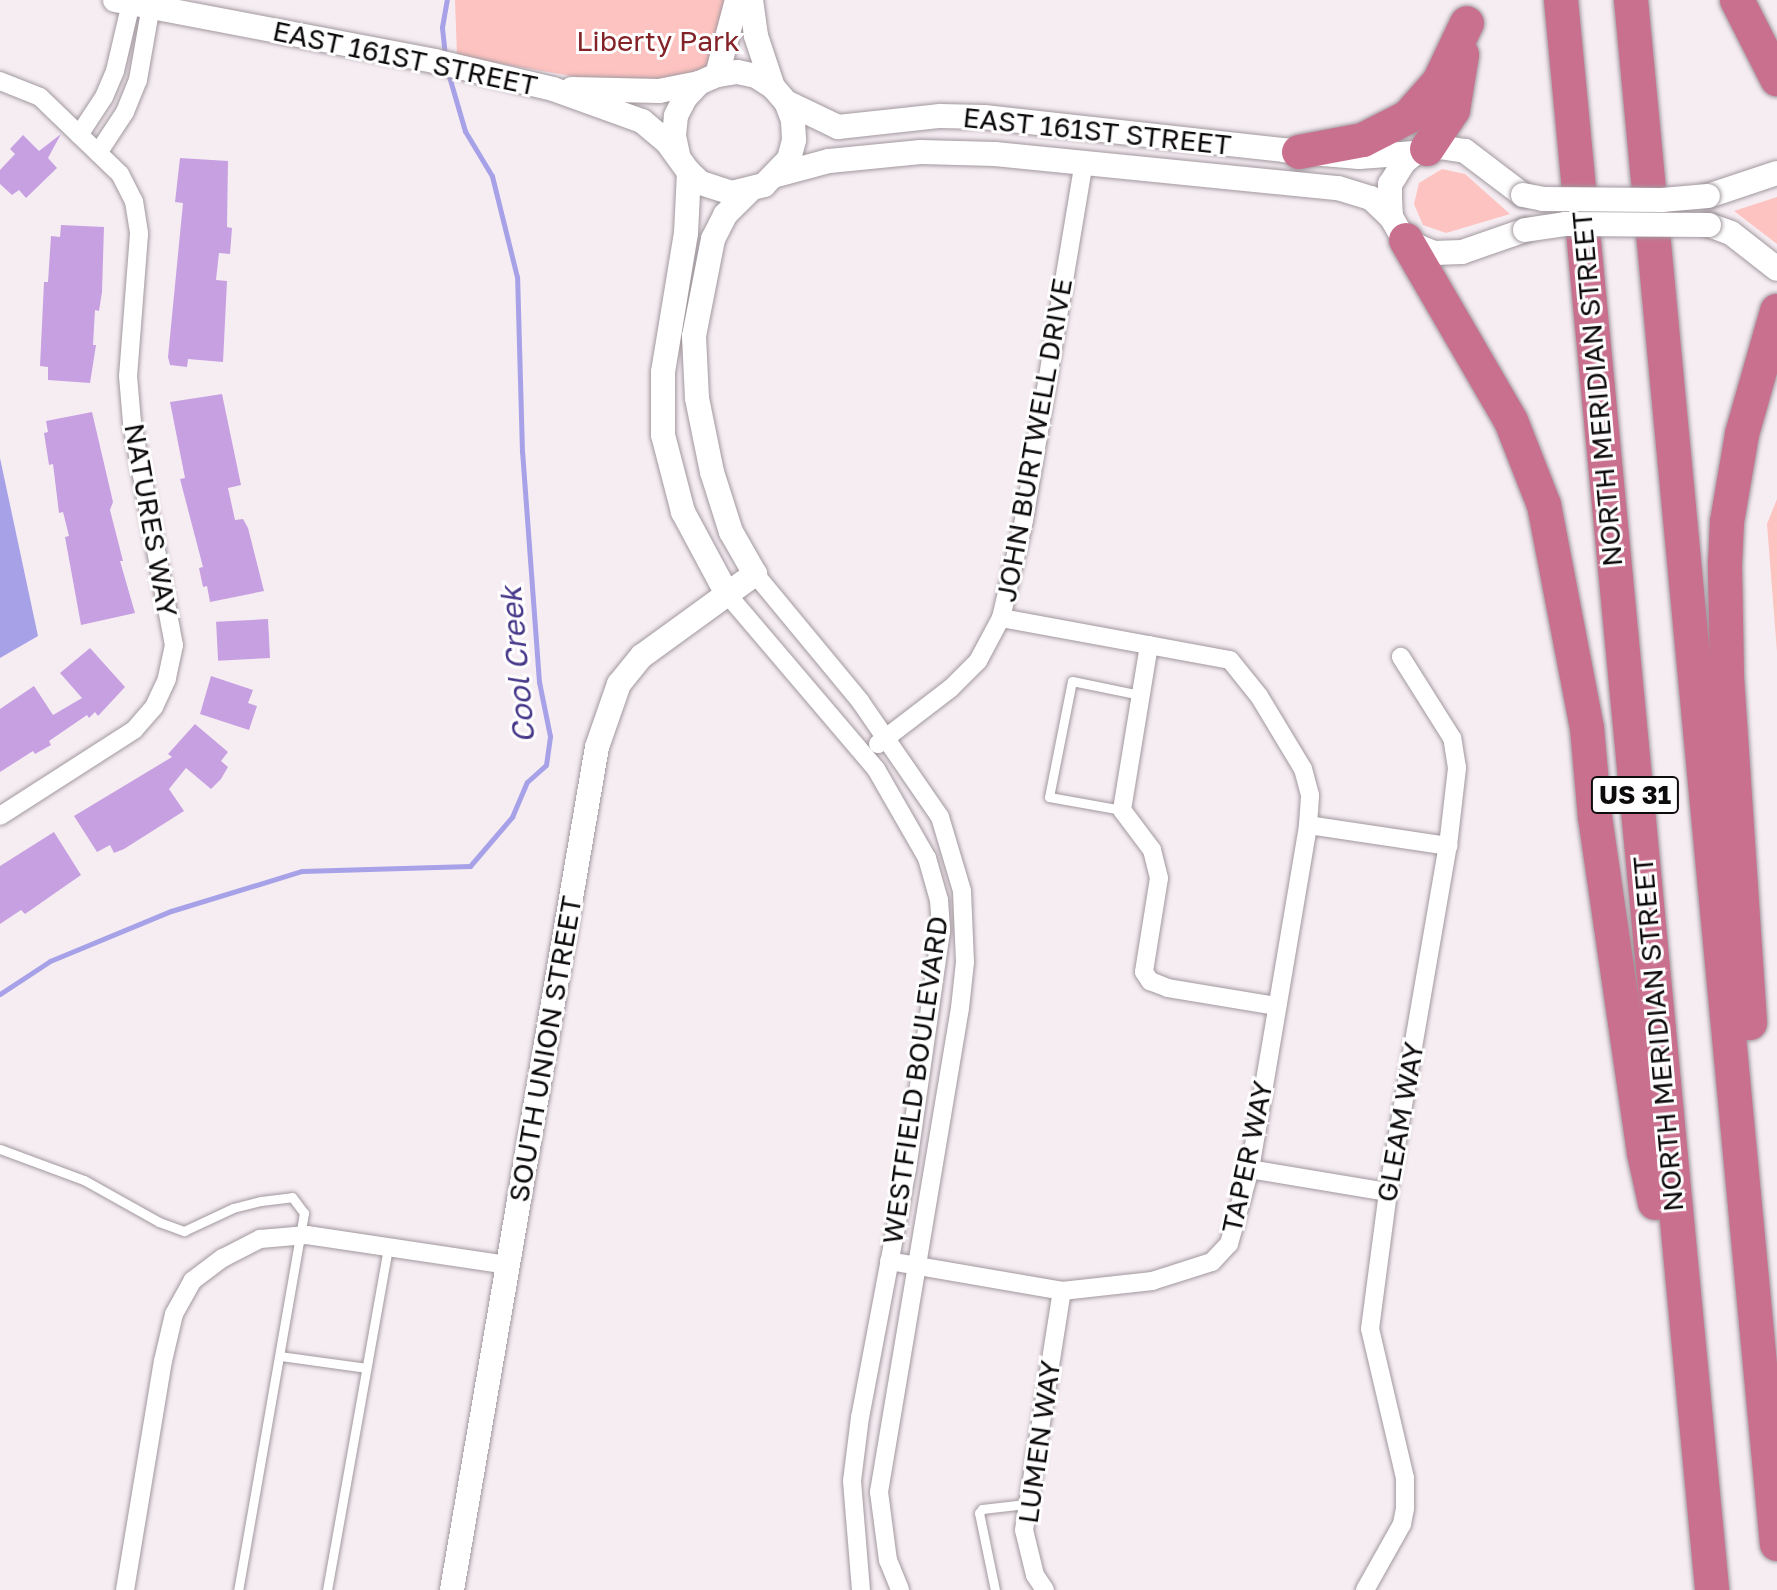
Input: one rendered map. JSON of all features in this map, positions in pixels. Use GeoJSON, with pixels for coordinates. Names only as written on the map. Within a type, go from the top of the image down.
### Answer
{"type":"FeatureCollection","features":[{"type":"Feature","properties":{"kind":"highway","name":"NORTH MERIDIAN STREET"},"geometry":{"type":"LineString","coordinates":[[1561,0],[1712,1590]]}},
{"type":"Feature","properties":{"kind":"highway","name":"US 31"},"geometry":{"type":"LineString","coordinates":[[1631,0],[1777,1544]]}},
{"type":"Feature","properties":{"kind":"highway"},"geometry":{"type":"LineString","coordinates":[[1737,0],[1777,79]]}},
{"type":"Feature","properties":{"kind":"highway"},"geometry":{"type":"LineString","coordinates":[[1421,151],[1453,110],[1468,12]]}},
{"type":"Feature","properties":{"kind":"highway"},"geometry":{"type":"LineString","coordinates":[[1299,152],[1363,140],[1408,117],[1439,82],[1468,12]]}},
{"type":"Feature","properties":{"kind":"highway"},"geometry":{"type":"LineString","coordinates":[[1398,228],[1511,421],[1534,476],[1552,535],[1587,728],[1595,817],[1644,1153],[1697,1443]]}},
{"type":"Feature","properties":{"kind":"highway"},"geometry":{"type":"LineString","coordinates":[[1777,311],[1737,458],[1727,522],[1725,597],[1731,755],[1762,1188],[1777,1514]]}},
{"type":"Feature","properties":{"kind":"street"},"geometry":{"type":"LineString","coordinates":[[708,79],[737,0]]}},
{"type":"Feature","properties":{"kind":"street"},"geometry":{"type":"LineString","coordinates":[[751,0],[756,36],[793,120],[794,140],[789,159],[777,175],[749,191],[716,190],[683,164],[674,136],[676,116],[685,98],[708,79],[737,72],[756,76],[780,94]]}},
{"type":"Feature","properties":{"kind":"street"},"geometry":{"type":"LineString","coordinates":[[79,135],[104,97],[137,2]]}},
{"type":"Feature","properties":{"kind":"street"},"geometry":{"type":"LineString","coordinates":[[98,153],[125,112],[138,80],[137,2]]}},
{"type":"Feature","properties":{"kind":"street","name":"EAST 161ST STREET"},"geometry":{"type":"LineString","coordinates":[[137,2],[466,67],[553,89],[642,121],[683,164]]}},
{"type":"Feature","properties":{"kind":"street","name":"EAST 161ST STREET"},"geometry":{"type":"LineString","coordinates":[[553,89],[659,91],[708,79]]}},
{"type":"Feature","properties":{"kind":"street","name":"NATURES WAY"},"geometry":{"type":"LineString","coordinates":[[0,81],[40,97],[120,174],[134,201],[139,234],[128,376],[132,423],[174,645],[167,679],[154,707],[134,730],[0,816]]}},
{"type":"Feature","properties":{"kind":"street","name":"EAST 161ST STREET"},"geometry":{"type":"LineString","coordinates":[[780,94],[838,127],[940,116],[984,117],[1359,157],[1421,151],[1465,151],[1523,195],[1543,199],[1662,200],[1708,196],[1777,173]]}},
{"type":"Feature","properties":{"kind":"street"},"geometry":{"type":"LineString","coordinates":[[1398,228],[1390,184],[1404,162],[1421,151]]}},
{"type":"Feature","properties":{"kind":"street","name":"EAST 161ST STREET"},"geometry":{"type":"LineString","coordinates":[[777,175],[829,161],[921,152],[1084,163],[1338,188],[1371,198],[1398,228],[1434,253],[1449,254],[1525,230],[1565,224],[1709,225],[1731,233],[1777,269]]}},
{"type":"Feature","properties":{"kind":"street","name":"JOHN BURTWELL DRIVE"},"geometry":{"type":"LineString","coordinates":[[864,754],[951,688],[978,661],[1001,618],[1024,520],[1084,163]]}},
{"type":"Feature","properties":{"kind":"street","name":"WESTFIELD BOULEVARD"},"geometry":{"type":"LineString","coordinates":[[683,164],[686,233],[663,372],[663,435],[683,512],[727,594],[876,769],[927,858],[939,900],[941,931],[907,1169],[852,1481],[861,1590]]}},
{"type":"Feature","properties":{"kind":"street","name":"WESTFIELD BOULEVARD"},"geometry":{"type":"LineString","coordinates":[[749,191],[725,215],[713,239],[694,336],[697,398],[712,472],[731,532],[755,574],[860,701],[940,817],[962,891],[965,962],[960,1008],[879,1492],[888,1560],[900,1590]]}},
{"type":"Feature","properties":{"kind":"street","name":"SOUTH UNION STREET"},"geometry":{"type":"LineString","coordinates":[[452,1590],[597,747],[619,684],[642,656],[755,574]]}},
{"type":"Feature","properties":{"kind":"street","name":"TAPER WAY"},"geometry":{"type":"LineString","coordinates":[[889,1261],[915,1268],[1062,1291],[1152,1281],[1212,1262],[1229,1244],[1250,1169],[1308,825],[1310,795],[1303,769],[1259,696],[1230,660],[1001,618]]}},
{"type":"Feature","properties":{"kind":"street"},"geometry":{"type":"LineString","coordinates":[[1149,645],[1122,810],[1152,850],[1159,878],[1144,972],[1150,981],[1276,1006]]}},
{"type":"Feature","properties":{"kind":"street","name":"GLEAM WAY"},"geometry":{"type":"LineString","coordinates":[[1365,1590],[1402,1524],[1407,1491],[1370,1329],[1388,1192],[1448,846],[1457,768],[1452,738],[1401,657]]}},
{"type":"Feature","properties":{"kind":"street"},"geometry":{"type":"LineString","coordinates":[[1308,825],[1448,846]]}},
{"type":"Feature","properties":{"kind":"street"},"geometry":{"type":"LineString","coordinates":[[1250,1169],[1388,1192]]}},
{"type":"Feature","properties":{"kind":"street"},"geometry":{"type":"LineString","coordinates":[[125,1590],[174,1314],[192,1281],[223,1258],[260,1239],[302,1235],[507,1265]]}},
{"type":"Feature","properties":{"kind":"street","name":"LUMEN WAY"},"geometry":{"type":"LineString","coordinates":[[1045,1590],[1028,1553],[1024,1530],[1062,1291]]}},
{"type":"Feature","properties":{"kind":"lane"},"geometry":{"type":"LineString","coordinates":[[1122,810],[1049,797],[1072,681],[1140,695]]}},
{"type":"Feature","properties":{"kind":"lane"},"geometry":{"type":"LineString","coordinates":[[0,1149],[84,1180],[159,1222],[184,1231],[233,1208],[292,1197],[304,1213],[238,1590]]}},
{"type":"Feature","properties":{"kind":"lane"},"geometry":{"type":"LineString","coordinates":[[327,1590],[388,1247]]}},
{"type":"Feature","properties":{"kind":"lane"},"geometry":{"type":"LineString","coordinates":[[280,1356],[366,1368]]}},
{"type":"Feature","properties":{"kind":"lane"},"geometry":{"type":"LineString","coordinates":[[995,1590],[979,1513],[982,1509],[1026,1504]]}},
{"type":"Feature","properties":{"kind":"green space","name":"Liberty Park"},"geometry":{"type":"Polygon","coordinates":[[[455,0],[725,0],[711,64],[699,77],[663,84],[600,81],[457,56],[455,0]]]}},
{"type":"Feature","properties":{"kind":"green space"},"geometry":{"type":"Polygon","coordinates":[[[1442,169],[1465,174],[1510,214],[1446,233],[1423,225],[1414,204],[1419,183],[1442,169]]]}},
{"type":"Feature","properties":{"kind":"green space"},"geometry":{"type":"Polygon","coordinates":[[[1777,197],[1777,244],[1734,211],[1777,197]]]}},
{"type":"Feature","properties":{"kind":"green space"},"geometry":{"type":"Polygon","coordinates":[[[1777,499],[1777,652],[1767,524],[1777,499]]]}},
{"type":"Feature","properties":{"kind":"shaded area"},"geometry":{"type":"Polygon","coordinates":[[[0,458],[38,636],[0,658],[0,458]]]}},
{"type":"Feature","properties":{"kind":"building"},"geometry":{"type":"Polygon","coordinates":[[[61,134],[48,158],[57,168],[26,198],[19,190],[12,195],[0,184],[0,170],[15,154],[10,149],[23,135],[39,151],[61,134]]]}},
{"type":"Feature","properties":{"kind":"building"},"geometry":{"type":"Polygon","coordinates":[[[180,158],[228,161],[227,227],[232,228],[230,254],[219,253],[216,280],[227,281],[223,362],[188,359],[187,367],[170,365],[168,357],[183,203],[175,202],[180,158]]]}},
{"type":"Feature","properties":{"kind":"building"},"geometry":{"type":"Polygon","coordinates":[[[61,225],[104,227],[102,292],[99,311],[95,310],[93,345],[96,345],[90,383],[48,380],[48,367],[40,366],[44,282],[48,282],[51,236],[60,237],[61,225]]]}},
{"type":"Feature","properties":{"kind":"building"},"geometry":{"type":"Polygon","coordinates":[[[222,394],[241,485],[228,488],[235,520],[243,519],[248,528],[264,591],[210,602],[207,586],[203,587],[199,568],[203,567],[180,479],[185,478],[170,402],[222,394]]]}},
{"type":"Feature","properties":{"kind":"building"},"geometry":{"type":"Polygon","coordinates":[[[92,412],[113,502],[110,510],[123,561],[120,561],[135,613],[81,625],[65,537],[69,536],[63,512],[59,513],[53,464],[49,465],[44,433],[48,432],[46,421],[92,412]]]}},
{"type":"Feature","properties":{"kind":"building"},"geometry":{"type":"Polygon","coordinates":[[[268,619],[270,658],[218,661],[216,622],[268,619]]]}},
{"type":"Feature","properties":{"kind":"building"},"geometry":{"type":"Polygon","coordinates":[[[90,648],[125,687],[98,716],[95,712],[89,718],[87,715],[49,741],[51,745],[35,754],[33,751],[0,772],[0,709],[34,686],[53,715],[82,698],[60,673],[90,648]]]}},
{"type":"Feature","properties":{"kind":"building"},"geometry":{"type":"Polygon","coordinates":[[[211,676],[253,690],[248,703],[257,706],[249,730],[200,714],[211,676]]]}},
{"type":"Feature","properties":{"kind":"building"},"geometry":{"type":"Polygon","coordinates":[[[195,724],[228,752],[221,761],[228,767],[221,779],[211,789],[186,768],[169,789],[184,811],[124,849],[114,853],[110,845],[97,852],[74,816],[172,757],[168,754],[195,724]]]}},
{"type":"Feature","properties":{"kind":"building"},"geometry":{"type":"Polygon","coordinates":[[[54,832],[81,875],[25,914],[21,910],[0,924],[0,866],[54,832]]]}},
{"type":"Feature","properties":{"kind":"waterway","name":"Cool Creek"},"geometry":{"type":"LineString","coordinates":[[445,56],[442,27],[447,0]]}},
{"type":"Feature","properties":{"kind":"waterway","name":"Cool Creek"},"geometry":{"type":"LineString","coordinates":[[0,994],[50,961],[171,911],[302,871],[470,866],[512,817],[527,782],[546,765],[550,736],[539,682],[522,452],[517,277],[492,176],[465,131],[448,73]]}}]}
